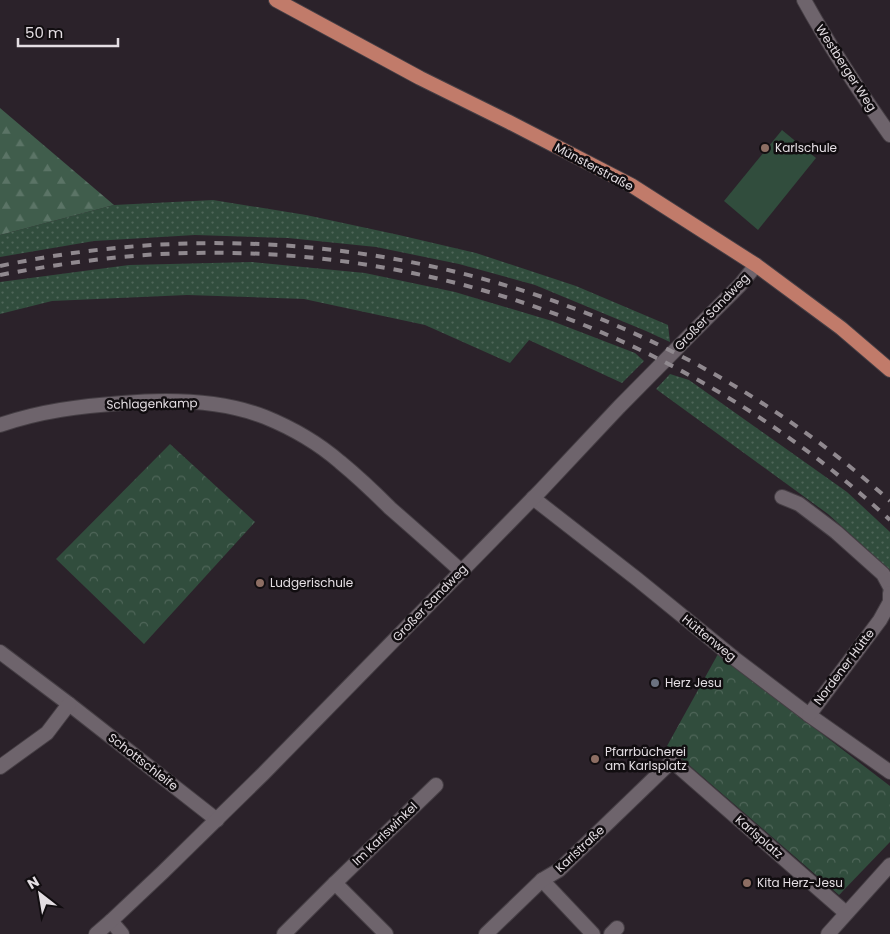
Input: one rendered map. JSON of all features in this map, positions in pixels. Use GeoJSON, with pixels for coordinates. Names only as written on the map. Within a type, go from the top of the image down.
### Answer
{"type":"FeatureCollection","features":[{"type":"Feature","properties":{"kind":"main road","name":"Münsterstraße"},"geometry":{"type":"LineString","coordinates":[[276,0],[420,78],[630,185],[756,265],[841,328],[890,370]]}},
{"type":"Feature","properties":{"kind":"street","name":"Westberger Weg"},"geometry":{"type":"LineString","coordinates":[[804,0],[862,96],[890,135]]}},
{"type":"Feature","properties":{"kind":"street","name":"Großer Sandweg"},"geometry":{"type":"LineString","coordinates":[[96,934],[263,774],[740,285],[756,265]]}},
{"type":"Feature","properties":{"kind":"street","name":"Schlagenkamp"},"geometry":{"type":"LineString","coordinates":[[0,425],[45,412],[90,405],[183,401],[235,408],[289,428],[339,461],[461,570]]}},
{"type":"Feature","properties":{"kind":"street"},"geometry":{"type":"LineString","coordinates":[[782,497],[799,504],[836,532],[883,574],[890,587]]}},
{"type":"Feature","properties":{"kind":"street","name":"Hüttenweg"},"geometry":{"type":"LineString","coordinates":[[533,498],[734,658],[809,715],[890,772]]}},
{"type":"Feature","properties":{"kind":"street","name":"Nordener Hütte"},"geometry":{"type":"LineString","coordinates":[[809,715],[880,620],[890,602],[890,593]]}},
{"type":"Feature","properties":{"kind":"street","name":"Schottschleife"},"geometry":{"type":"LineString","coordinates":[[0,652],[70,704],[217,820]]}},
{"type":"Feature","properties":{"kind":"street"},"geometry":{"type":"LineString","coordinates":[[0,767],[47,733],[70,704]]}},
{"type":"Feature","properties":{"kind":"street","name":"Karlstraße"},"geometry":{"type":"LineString","coordinates":[[486,934],[542,880],[559,870],[672,761]]}},
{"type":"Feature","properties":{"kind":"street","name":"Karlsplatz"},"geometry":{"type":"LineString","coordinates":[[672,761],[846,913]]}},
{"type":"Feature","properties":{"kind":"street","name":"Im Karlswinkel"},"geometry":{"type":"LineString","coordinates":[[284,934],[436,785]]}},
{"type":"Feature","properties":{"kind":"street"},"geometry":{"type":"LineString","coordinates":[[828,934],[890,865]]}},
{"type":"Feature","properties":{"kind":"street"},"geometry":{"type":"LineString","coordinates":[[542,880],[593,934]]}},
{"type":"Feature","properties":{"kind":"street"},"geometry":{"type":"LineString","coordinates":[[335,883],[386,934]]}},
{"type":"Feature","properties":{"kind":"street"},"geometry":{"type":"LineString","coordinates":[[111,921],[122,934]]}},
{"type":"Feature","properties":{"kind":"green space"},"geometry":{"type":"Polygon","coordinates":[[[0,108],[114,205],[0,235],[0,108]]]}},
{"type":"Feature","properties":{"kind":"green space"},"geometry":{"type":"Polygon","coordinates":[[[782,130],[816,158],[758,230],[724,201],[782,130]]]}},
{"type":"Feature","properties":{"kind":"green space"},"geometry":{"type":"Polygon","coordinates":[[[213,200],[306,215],[476,253],[576,286],[668,325],[670,342],[535,285],[459,264],[376,247],[288,238],[195,235],[94,241],[0,257],[0,235],[114,205],[213,200]]]}},
{"type":"Feature","properties":{"kind":"green space"},"geometry":{"type":"Polygon","coordinates":[[[252,262],[365,273],[455,292],[552,321],[635,353],[644,361],[622,383],[529,340],[510,363],[425,325],[304,299],[187,295],[52,301],[0,314],[0,282],[129,265],[252,262]]]}},
{"type":"Feature","properties":{"kind":"green space"},"geometry":{"type":"Polygon","coordinates":[[[670,374],[689,380],[847,492],[890,532],[890,570],[828,514],[656,389],[670,374]]]}},
{"type":"Feature","properties":{"kind":"green space"},"geometry":{"type":"Polygon","coordinates":[[[170,444],[255,522],[144,644],[56,559],[170,444]]]}},
{"type":"Feature","properties":{"kind":"green space"},"geometry":{"type":"Polygon","coordinates":[[[718,654],[890,786],[890,842],[839,895],[667,746],[718,654]]]}},
{"type":"Feature","properties":{"kind":"railway"},"geometry":{"type":"LineString","coordinates":[[0,266],[119,248],[238,243],[357,253],[473,276],[586,313],[694,363],[796,426],[890,501]]}},
{"type":"Feature","properties":{"kind":"railway"},"geometry":{"type":"LineString","coordinates":[[0,275],[119,257],[191,253],[288,256],[383,267],[476,288],[567,318],[654,357],[737,403],[816,458],[890,520]]}},
{"type":"Feature","properties":{"kind":"place","name":"Karlschule"},"geometry":{"type":"Point","coordinates":[765,148]}},
{"type":"Feature","properties":{"kind":"place","name":"Ludgerischule"},"geometry":{"type":"Point","coordinates":[260,583]}},
{"type":"Feature","properties":{"kind":"place","name":"Herz Jesu"},"geometry":{"type":"Point","coordinates":[655,683]}},
{"type":"Feature","properties":{"kind":"place","name":"Pfarrbücherei am Karlsplatz"},"geometry":{"type":"Point","coordinates":[595,759]}},
{"type":"Feature","properties":{"kind":"place","name":"Kita Herz-Jesu"},"geometry":{"type":"Point","coordinates":[747,883]}}]}
